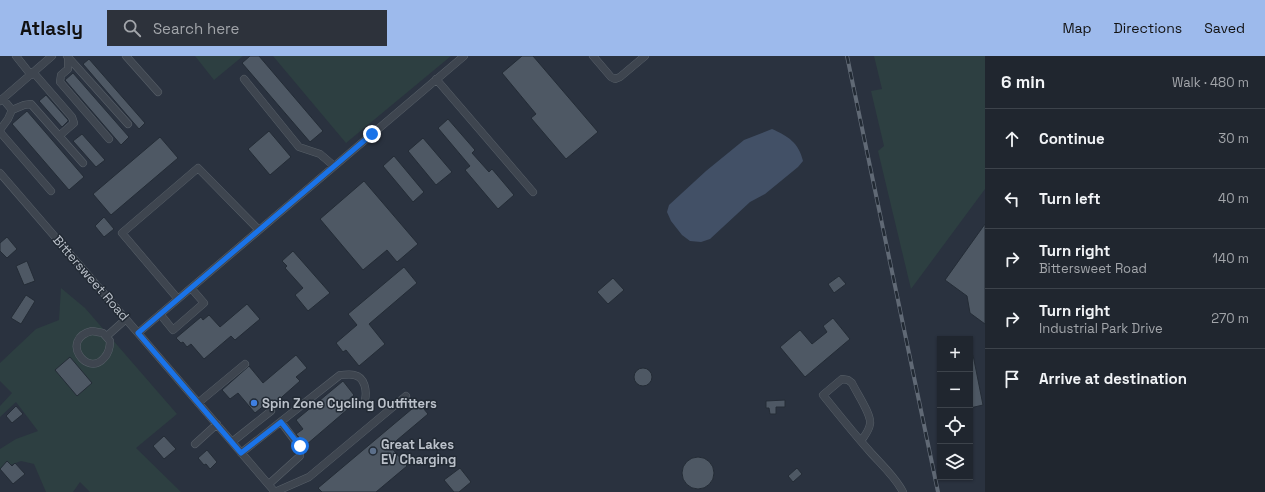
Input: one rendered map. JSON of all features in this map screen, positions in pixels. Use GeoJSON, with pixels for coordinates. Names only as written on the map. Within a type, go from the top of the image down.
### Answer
{"type":"FeatureCollection","features":[{"type":"Feature","properties":{"kind":"street"},"geometry":{"type":"LineString","coordinates":[[16,56],[72,117],[74,123],[59,136]]}},
{"type":"Feature","properties":{"kind":"street"},"geometry":{"type":"LineString","coordinates":[[12,110],[2,100],[52,56]]}},
{"type":"Feature","properties":{"kind":"street"},"geometry":{"type":"LineString","coordinates":[[67,56],[128,124]]}},
{"type":"Feature","properties":{"kind":"street"},"geometry":{"type":"LineString","coordinates":[[67,56],[68,69],[61,75],[60,82],[109,139]]}},
{"type":"Feature","properties":{"kind":"street"},"geometry":{"type":"LineString","coordinates":[[126,56],[158,92]]}},
{"type":"Feature","properties":{"kind":"street"},"geometry":{"type":"LineString","coordinates":[[138,333],[464,56]]}},
{"type":"Feature","properties":{"kind":"street"},"geometry":{"type":"LineString","coordinates":[[593,56],[611,77],[615,79],[620,77],[645,56]]}},
{"type":"Feature","properties":{"kind":"street"},"geometry":{"type":"LineString","coordinates":[[436,79],[533,192]]}},
{"type":"Feature","properties":{"kind":"street"},"geometry":{"type":"LineString","coordinates":[[244,80],[299,147],[320,154],[334,166]]}},
{"type":"Feature","properties":{"kind":"street"},"geometry":{"type":"LineString","coordinates":[[51,191],[0,131],[12,110],[31,104],[83,163]]}},
{"type":"Feature","properties":{"kind":"street"},"geometry":{"type":"LineString","coordinates":[[178,299],[122,233],[198,168],[259,230]]}},
{"type":"Feature","properties":{"kind":"street","name":"Bittersweet Road"},"geometry":{"type":"LineString","coordinates":[[0,173],[275,492]]}},
{"type":"Feature","properties":{"kind":"street"},"geometry":{"type":"LineString","coordinates":[[160,314],[173,330],[204,304],[191,288]]}},
{"type":"Feature","properties":{"kind":"street"},"geometry":{"type":"LineString","coordinates":[[107,336],[126,319]]}},
{"type":"Feature","properties":{"kind":"street"},"geometry":{"type":"LineString","coordinates":[[98,331],[107,336],[110,341],[110,347],[102,361],[90,364],[80,358],[77,343],[83,334],[98,331]]}},
{"type":"Feature","properties":{"kind":"street"},"geometry":{"type":"LineString","coordinates":[[198,402],[245,364]]}},
{"type":"Feature","properties":{"kind":"street"},"geometry":{"type":"LineString","coordinates":[[241,453],[340,375],[355,375],[361,379],[365,385],[365,400]]}},
{"type":"Feature","properties":{"kind":"street"},"geometry":{"type":"LineString","coordinates":[[861,441],[868,431],[871,422],[852,383],[848,380],[842,379],[823,395],[861,441],[900,485],[903,492]]}},
{"type":"Feature","properties":{"kind":"street"},"geometry":{"type":"LineString","coordinates":[[275,492],[309,477],[406,396]]}},
{"type":"Feature","properties":{"kind":"street"},"geometry":{"type":"LineString","coordinates":[[232,442],[270,411]]}},
{"type":"Feature","properties":{"kind":"street"},"geometry":{"type":"LineString","coordinates":[[268,484],[300,456],[300,446],[281,422]]}},
{"type":"Feature","properties":{"kind":"street"},"geometry":{"type":"LineString","coordinates":[[195,444],[216,424]]}},
{"type":"Feature","properties":{"kind":"shaded area"},"geometry":{"type":"Polygon","coordinates":[[[195,56],[243,56],[214,80],[195,56]]]}},
{"type":"Feature","properties":{"kind":"shaded area"},"geometry":{"type":"Polygon","coordinates":[[[273,56],[451,56],[346,143],[273,56]]]}},
{"type":"Feature","properties":{"kind":"shaded area"},"geometry":{"type":"Polygon","coordinates":[[[874,56],[985,56],[985,189],[911,289],[878,151],[884,146],[871,91],[882,89],[874,56]]]}},
{"type":"Feature","properties":{"kind":"shaded area"},"geometry":{"type":"Polygon","coordinates":[[[61,288],[85,308],[177,414],[136,448],[181,492],[90,492],[80,482],[73,492],[46,492],[34,464],[21,461],[5,467],[0,471],[0,449],[16,439],[38,431],[16,402],[0,417],[0,406],[12,393],[0,381],[0,363],[36,329],[59,320],[61,288]]]}},
{"type":"Feature","properties":{"kind":"water"},"geometry":{"type":"Polygon","coordinates":[[[772,129],[788,137],[799,149],[803,161],[798,167],[765,194],[750,202],[710,239],[701,242],[690,241],[682,235],[671,221],[667,212],[669,205],[706,171],[744,140],[772,129]]]}},
{"type":"Feature","properties":{"kind":"building"},"geometry":{"type":"Polygon","coordinates":[[[250,56],[259,56],[323,131],[310,142],[242,63],[250,56]]]}},
{"type":"Feature","properties":{"kind":"building"},"geometry":{"type":"Polygon","coordinates":[[[522,56],[533,56],[598,132],[566,159],[531,118],[536,114],[502,73],[522,56]]]}},
{"type":"Feature","properties":{"kind":"building"},"geometry":{"type":"Polygon","coordinates":[[[89,59],[145,123],[139,129],[83,64],[89,59]]]}},
{"type":"Feature","properties":{"kind":"building"},"geometry":{"type":"Polygon","coordinates":[[[73,73],[129,137],[121,145],[65,80],[73,73]]]}},
{"type":"Feature","properties":{"kind":"building"},"geometry":{"type":"Polygon","coordinates":[[[46,95],[68,120],[62,127],[39,101],[46,95]]]}},
{"type":"Feature","properties":{"kind":"building"},"geometry":{"type":"Polygon","coordinates":[[[27,111],[84,177],[69,190],[12,124],[27,111]]]}},
{"type":"Feature","properties":{"kind":"building"},"geometry":{"type":"Polygon","coordinates":[[[448,119],[475,150],[472,153],[489,172],[492,169],[514,195],[498,209],[465,170],[470,166],[438,128],[448,119]]]}},
{"type":"Feature","properties":{"kind":"building"},"geometry":{"type":"Polygon","coordinates":[[[269,131],[291,157],[270,175],[248,149],[269,131]]]}},
{"type":"Feature","properties":{"kind":"building"},"geometry":{"type":"Polygon","coordinates":[[[82,134],[105,160],[96,167],[73,141],[82,134]]]}},
{"type":"Feature","properties":{"kind":"building"},"geometry":{"type":"Polygon","coordinates":[[[160,137],[178,158],[111,215],[93,194],[160,137]]]}},
{"type":"Feature","properties":{"kind":"building"},"geometry":{"type":"Polygon","coordinates":[[[423,138],[452,172],[436,185],[408,151],[423,138]]]}},
{"type":"Feature","properties":{"kind":"building"},"geometry":{"type":"Polygon","coordinates":[[[394,156],[424,192],[413,202],[383,166],[394,156]]]}},
{"type":"Feature","properties":{"kind":"building"},"geometry":{"type":"Polygon","coordinates":[[[364,181],[418,244],[397,262],[387,250],[363,270],[320,219],[364,181]]]}},
{"type":"Feature","properties":{"kind":"building"},"geometry":{"type":"Polygon","coordinates":[[[104,217],[114,229],[104,237],[95,226],[104,217]]]}},
{"type":"Feature","properties":{"kind":"building"},"geometry":{"type":"Polygon","coordinates":[[[985,224],[985,324],[970,313],[967,296],[945,280],[985,224]]]}},
{"type":"Feature","properties":{"kind":"building"},"geometry":{"type":"Polygon","coordinates":[[[7,237],[17,249],[7,258],[0,251],[0,243],[7,237]]]}},
{"type":"Feature","properties":{"kind":"building"},"geometry":{"type":"Polygon","coordinates":[[[293,251],[330,293],[308,311],[295,295],[303,288],[285,268],[287,266],[282,261],[293,251]]]}},
{"type":"Feature","properties":{"kind":"building"},"geometry":{"type":"Polygon","coordinates":[[[27,261],[35,281],[24,285],[16,266],[27,261]]]}},
{"type":"Feature","properties":{"kind":"building"},"geometry":{"type":"Polygon","coordinates":[[[404,267],[417,283],[369,324],[385,344],[359,366],[346,350],[343,352],[336,343],[357,325],[348,314],[404,267]]]}},
{"type":"Feature","properties":{"kind":"building"},"geometry":{"type":"Polygon","coordinates":[[[839,276],[846,284],[834,293],[828,284],[839,276]]]}},
{"type":"Feature","properties":{"kind":"building"},"geometry":{"type":"Polygon","coordinates":[[[613,278],[624,290],[608,304],[597,292],[613,278]]]}},
{"type":"Feature","properties":{"kind":"building"},"geometry":{"type":"Polygon","coordinates":[[[26,295],[35,301],[21,324],[11,318],[26,295]]]}},
{"type":"Feature","properties":{"kind":"building"},"geometry":{"type":"Polygon","coordinates":[[[247,304],[260,319],[235,340],[231,336],[204,359],[191,344],[187,347],[183,342],[181,343],[176,338],[201,317],[203,320],[209,315],[220,327],[247,304]]]}},
{"type":"Feature","properties":{"kind":"building"},"geometry":{"type":"Polygon","coordinates":[[[833,318],[850,339],[805,377],[780,347],[800,330],[812,344],[827,332],[823,326],[833,318]]]}},
{"type":"Feature","properties":{"kind":"building"},"geometry":{"type":"Polygon","coordinates":[[[296,355],[307,368],[296,377],[300,381],[274,404],[271,400],[255,413],[238,393],[230,399],[222,390],[249,366],[263,383],[296,355]]]}},
{"type":"Feature","properties":{"kind":"building"},"geometry":{"type":"Polygon","coordinates":[[[973,355],[983,405],[973,407],[973,355]]]}},
{"type":"Feature","properties":{"kind":"building"},"geometry":{"type":"Polygon","coordinates":[[[70,357],[92,383],[77,396],[55,370],[70,357]]]}},
{"type":"Feature","properties":{"kind":"building"},"geometry":{"type":"Polygon","coordinates":[[[643,368],[649,371],[652,377],[649,383],[643,386],[637,383],[634,377],[637,371],[643,368]]]}},
{"type":"Feature","properties":{"kind":"building"},"geometry":{"type":"Polygon","coordinates":[[[343,381],[354,395],[344,404],[348,409],[306,445],[296,434],[303,429],[296,420],[343,381]]]}},
{"type":"Feature","properties":{"kind":"building"},"geometry":{"type":"Polygon","coordinates":[[[785,400],[785,407],[776,407],[776,414],[770,414],[769,408],[766,408],[766,401],[785,400]]]}},
{"type":"Feature","properties":{"kind":"building"},"geometry":{"type":"Polygon","coordinates":[[[419,403],[428,414],[390,446],[407,466],[376,492],[322,492],[318,488],[419,403]]]}},
{"type":"Feature","properties":{"kind":"building"},"geometry":{"type":"Polygon","coordinates":[[[16,406],[23,414],[12,423],[6,416],[16,406]]]}},
{"type":"Feature","properties":{"kind":"building"},"geometry":{"type":"Polygon","coordinates":[[[164,436],[176,449],[164,459],[153,446],[164,436]]]}},
{"type":"Feature","properties":{"kind":"building"},"geometry":{"type":"Polygon","coordinates":[[[207,450],[217,462],[210,469],[198,458],[207,450]]]}},
{"type":"Feature","properties":{"kind":"building"},"geometry":{"type":"Polygon","coordinates":[[[695,457],[701,457],[711,464],[714,473],[713,479],[707,486],[701,489],[695,489],[685,482],[682,476],[682,470],[689,460],[695,457]]]}},
{"type":"Feature","properties":{"kind":"building"},"geometry":{"type":"Polygon","coordinates":[[[7,461],[12,466],[15,463],[25,474],[13,484],[0,469],[7,461]]]}},
{"type":"Feature","properties":{"kind":"building"},"geometry":{"type":"Polygon","coordinates":[[[460,468],[471,482],[459,492],[454,492],[444,480],[460,468]]]}},
{"type":"Feature","properties":{"kind":"building"},"geometry":{"type":"Polygon","coordinates":[[[797,468],[802,474],[793,482],[788,476],[797,468]]]}},
{"type":"Feature","properties":{"kind":"railway"},"geometry":{"type":"LineString","coordinates":[[847,56],[938,492]]}},
{"type":"Feature","properties":{"kind":"place","name":"Spin Zone Cycling Outfitters"},"geometry":{"type":"Point","coordinates":[254,403]}},
{"type":"Feature","properties":{"kind":"place","name":"Great Lakes EV Charging"},"geometry":{"type":"Point","coordinates":[373,451]}},
{"type":"Feature","properties":{"kind":"route"},"geometry":{"type":"LineString","coordinates":[[300,446],[281,422],[241,453],[138,333],[372,134]]}}]}
